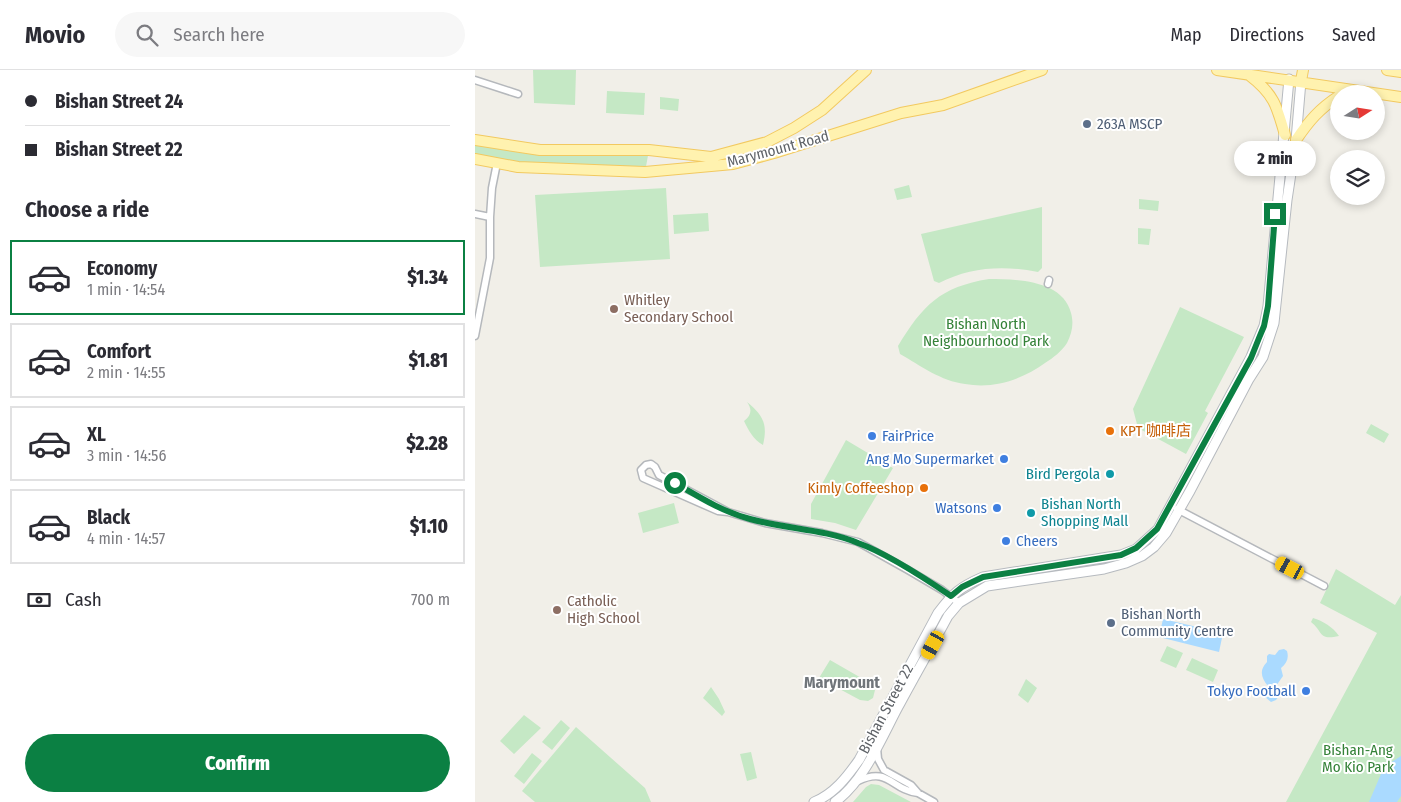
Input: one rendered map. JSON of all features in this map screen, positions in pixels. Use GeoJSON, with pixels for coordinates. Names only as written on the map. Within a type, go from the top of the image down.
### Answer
{"type":"FeatureCollection","features":[{"type":"Feature","properties":{"kind":"main road","name":"Marymount Road"},"geometry":{"type":"LineString","coordinates":[[475,140],[541,150],[649,150],[711,157],[767,142],[794,128],[822,110],[866,70]]}},
{"type":"Feature","properties":{"kind":"main road","name":"Marymount Road"},"geometry":{"type":"LineString","coordinates":[[475,158],[497,163],[539,168],[645,172],[733,164],[774,154],[901,113],[943,105],[1042,70]]}},
{"type":"Feature","properties":{"kind":"main road"},"geometry":{"type":"LineString","coordinates":[[1217,70],[1248,75],[1289,75],[1301,81],[1331,85]]}},
{"type":"Feature","properties":{"kind":"main road","name":"Bishan Street 22"},"geometry":{"type":"LineString","coordinates":[[814,802],[824,798],[834,790],[847,777],[859,760],[938,614],[951,596],[962,587],[983,577],[1121,555],[1147,540],[1176,508],[1263,357],[1274,323],[1303,70]]}},
{"type":"Feature","properties":{"kind":"main road"},"geometry":{"type":"LineString","coordinates":[[1387,70],[1401,72]]}},
{"type":"Feature","properties":{"kind":"main road"},"geometry":{"type":"LineString","coordinates":[[1248,75],[1261,84],[1272,96],[1285,135]]}},
{"type":"Feature","properties":{"kind":"main road","name":"Bishan Street 22"},"geometry":{"type":"LineString","coordinates":[[835,802],[856,781],[877,747],[944,624],[959,603],[987,586],[1104,569],[1126,563],[1142,556],[1154,547],[1166,533],[1176,508],[1251,358],[1264,326],[1268,306],[1289,75]]}},
{"type":"Feature","properties":{"kind":"main road"},"geometry":{"type":"LineString","coordinates":[[1385,94],[1401,97]]}},
{"type":"Feature","properties":{"kind":"main road"},"geometry":{"type":"LineString","coordinates":[[1296,140],[1308,122],[1330,102]]}},
{"type":"Feature","properties":{"kind":"street"},"geometry":{"type":"LineString","coordinates":[[475,80],[517,94]]}},
{"type":"Feature","properties":{"kind":"street"},"geometry":{"type":"LineString","coordinates":[[475,336],[490,258],[492,188],[497,163]]}},
{"type":"Feature","properties":{"kind":"street"},"geometry":{"type":"LineString","coordinates":[[475,214],[490,216]]}},
{"type":"Feature","properties":{"kind":"street"},"geometry":{"type":"LineString","coordinates":[[728,512],[718,512],[648,481],[643,478],[641,470],[643,467],[651,464],[659,475],[728,512],[765,523],[822,533],[858,542],[895,562],[951,596],[959,603]]}},
{"type":"Feature","properties":{"kind":"street"},"geometry":{"type":"LineString","coordinates":[[1176,508],[1324,586]]}},
{"type":"Feature","properties":{"kind":"street"},"geometry":{"type":"LineString","coordinates":[[877,747],[878,759],[884,770],[911,785],[918,793],[934,802]]}},
{"type":"Feature","properties":{"kind":"street"},"geometry":{"type":"LineString","coordinates":[[856,781],[868,776],[881,776],[909,792],[918,793]]}},
{"type":"Feature","properties":{"kind":"green space"},"geometry":{"type":"Polygon","coordinates":[[[533,70],[576,70],[575,105],[534,103],[533,70]]]}},
{"type":"Feature","properties":{"kind":"green space"},"geometry":{"type":"Polygon","coordinates":[[[607,91],[645,93],[644,115],[606,113],[607,91]]]}},
{"type":"Feature","properties":{"kind":"green space"},"geometry":{"type":"Polygon","coordinates":[[[660,97],[679,99],[678,111],[660,109],[660,97]]]}},
{"type":"Feature","properties":{"kind":"green space"},"geometry":{"type":"Polygon","coordinates":[[[475,140],[521,148],[649,150],[645,172],[584,170],[475,159],[475,140]]]}},
{"type":"Feature","properties":{"kind":"green space"},"geometry":{"type":"Polygon","coordinates":[[[909,185],[912,197],[897,200],[894,189],[909,185]]]}},
{"type":"Feature","properties":{"kind":"green space"},"geometry":{"type":"Polygon","coordinates":[[[666,188],[670,259],[540,267],[535,195],[666,188]]]}},
{"type":"Feature","properties":{"kind":"green space"},"geometry":{"type":"Polygon","coordinates":[[[1139,199],[1159,201],[1158,211],[1139,209],[1139,199]]]}},
{"type":"Feature","properties":{"kind":"green space"},"geometry":{"type":"Polygon","coordinates":[[[1042,207],[1042,268],[1038,272],[999,268],[987,269],[963,274],[939,283],[934,281],[921,234],[1042,207]]]}},
{"type":"Feature","properties":{"kind":"green space"},"geometry":{"type":"Polygon","coordinates":[[[708,213],[709,231],[674,234],[673,215],[708,213]]]}},
{"type":"Feature","properties":{"kind":"green space"},"geometry":{"type":"Polygon","coordinates":[[[1138,228],[1151,229],[1149,245],[1138,244],[1138,228]]]}},
{"type":"Feature","properties":{"kind":"green space","name":"Bishan North Neighbourhood Park"},"geometry":{"type":"Polygon","coordinates":[[[989,279],[1025,281],[1049,288],[1059,294],[1066,302],[1072,321],[1069,339],[1060,352],[1026,374],[1007,382],[986,385],[965,384],[948,380],[900,354],[898,346],[916,319],[934,300],[958,287],[989,279]]]}},
{"type":"Feature","properties":{"kind":"green space"},"geometry":{"type":"Polygon","coordinates":[[[1180,307],[1244,337],[1205,411],[1208,413],[1186,454],[1138,428],[1133,409],[1180,307]]]}},
{"type":"Feature","properties":{"kind":"green space"},"geometry":{"type":"Polygon","coordinates":[[[747,402],[763,420],[765,431],[763,445],[754,437],[744,421],[750,412],[747,402]]]}},
{"type":"Feature","properties":{"kind":"green space"},"geometry":{"type":"Polygon","coordinates":[[[1371,424],[1389,434],[1384,443],[1366,433],[1371,424]]]}},
{"type":"Feature","properties":{"kind":"green space"},"geometry":{"type":"Polygon","coordinates":[[[846,440],[893,468],[856,530],[835,523],[811,519],[811,504],[846,440]]]}},
{"type":"Feature","properties":{"kind":"green space"},"geometry":{"type":"Polygon","coordinates":[[[674,503],[679,523],[643,533],[638,513],[674,503]]]}},
{"type":"Feature","properties":{"kind":"green space","name":"Bishan-Ang Mo Kio Park"},"geometry":{"type":"Polygon","coordinates":[[[1336,569],[1395,605],[1401,595],[1401,802],[1286,802],[1377,633],[1320,603],[1336,569]]]}},
{"type":"Feature","properties":{"kind":"green space"},"geometry":{"type":"Polygon","coordinates":[[[1313,618],[1327,625],[1339,636],[1324,636],[1311,622],[1313,618]]]}},
{"type":"Feature","properties":{"kind":"green space"},"geometry":{"type":"Polygon","coordinates":[[[1167,646],[1183,653],[1176,668],[1160,661],[1167,646]]]}},
{"type":"Feature","properties":{"kind":"green space"},"geometry":{"type":"Polygon","coordinates":[[[1192,658],[1218,670],[1213,682],[1186,670],[1192,658]]]}},
{"type":"Feature","properties":{"kind":"green space"},"geometry":{"type":"Polygon","coordinates":[[[830,660],[870,683],[875,690],[873,698],[868,701],[860,700],[819,678],[830,660]]]}},
{"type":"Feature","properties":{"kind":"green space"},"geometry":{"type":"Polygon","coordinates":[[[1026,679],[1037,688],[1028,703],[1018,695],[1026,679]]]}},
{"type":"Feature","properties":{"kind":"green space"},"geometry":{"type":"Polygon","coordinates":[[[711,687],[725,712],[722,716],[703,698],[711,687]]]}},
{"type":"Feature","properties":{"kind":"green space"},"geometry":{"type":"Polygon","coordinates":[[[524,715],[541,728],[514,754],[500,741],[524,715]]]}},
{"type":"Feature","properties":{"kind":"green space"},"geometry":{"type":"Polygon","coordinates":[[[561,720],[570,728],[552,750],[542,742],[561,720]]]}},
{"type":"Feature","properties":{"kind":"green space"},"geometry":{"type":"Polygon","coordinates":[[[576,727],[645,788],[651,802],[535,802],[522,791],[576,727]]]}},
{"type":"Feature","properties":{"kind":"green space"},"geometry":{"type":"Polygon","coordinates":[[[751,752],[757,778],[747,781],[740,754],[751,752]]]}},
{"type":"Feature","properties":{"kind":"green space"},"geometry":{"type":"Polygon","coordinates":[[[532,753],[542,761],[524,784],[514,776],[532,753]]]}},
{"type":"Feature","properties":{"kind":"green space"},"geometry":{"type":"Polygon","coordinates":[[[871,784],[879,785],[911,802],[853,802],[871,784]]]}},
{"type":"Feature","properties":{"kind":"water"},"geometry":{"type":"Polygon","coordinates":[[[1163,619],[1223,633],[1219,652],[1159,637],[1163,619]]]}},
{"type":"Feature","properties":{"kind":"water"},"geometry":{"type":"Polygon","coordinates":[[[1284,649],[1287,651],[1288,658],[1281,668],[1283,676],[1276,686],[1279,696],[1271,702],[1265,697],[1268,686],[1262,677],[1262,671],[1269,654],[1275,655],[1279,650],[1284,649]]]}},
{"type":"Feature","properties":{"kind":"water"},"geometry":{"type":"Polygon","coordinates":[[[1401,756],[1401,796],[1397,802],[1369,802],[1384,767],[1401,756]]]}},
{"type":"Feature","properties":{"kind":"place","name":"263A MSCP"},"geometry":{"type":"Point","coordinates":[1087,124]}},
{"type":"Feature","properties":{"kind":"place","name":"Whitley Secondary School"},"geometry":{"type":"Point","coordinates":[614,309]}},
{"type":"Feature","properties":{"kind":"place","name":"KPT 咖啡店"},"geometry":{"type":"Point","coordinates":[1110,431]}},
{"type":"Feature","properties":{"kind":"place","name":"FairPrice"},"geometry":{"type":"Point","coordinates":[872,436]}},
{"type":"Feature","properties":{"kind":"place","name":"Ang Mo Supermarket"},"geometry":{"type":"Point","coordinates":[1004,459]}},
{"type":"Feature","properties":{"kind":"place","name":"Bird Pergola"},"geometry":{"type":"Point","coordinates":[1110,474]}},
{"type":"Feature","properties":{"kind":"place","name":"Kimly Coffeeshop"},"geometry":{"type":"Point","coordinates":[924,488]}},
{"type":"Feature","properties":{"kind":"place","name":"Watsons"},"geometry":{"type":"Point","coordinates":[997,508]}},
{"type":"Feature","properties":{"kind":"place","name":"Bishan North Shopping Mall"},"geometry":{"type":"Point","coordinates":[1031,513]}},
{"type":"Feature","properties":{"kind":"place","name":"Cheers"},"geometry":{"type":"Point","coordinates":[1006,541]}},
{"type":"Feature","properties":{"kind":"place","name":"Catholic High School"},"geometry":{"type":"Point","coordinates":[557,610]}},
{"type":"Feature","properties":{"kind":"place","name":"Bishan North Community Centre"},"geometry":{"type":"Point","coordinates":[1111,623]}},
{"type":"Feature","properties":{"kind":"place","name":"Tokyo Football"},"geometry":{"type":"Point","coordinates":[1306,691]}},
{"type":"Feature","properties":{"kind":"district","name":"Marymount"},"geometry":{"type":"Point","coordinates":[842,682]}},
{"type":"Feature","properties":{"kind":"route"},"geometry":{"type":"LineString","coordinates":[[675,483],[728,512],[765,523],[804,529],[858,542],[951,596],[962,587],[983,577],[1121,555],[1136,548],[1157,529],[1251,358],[1264,326],[1268,306],[1275,214]]}}]}
